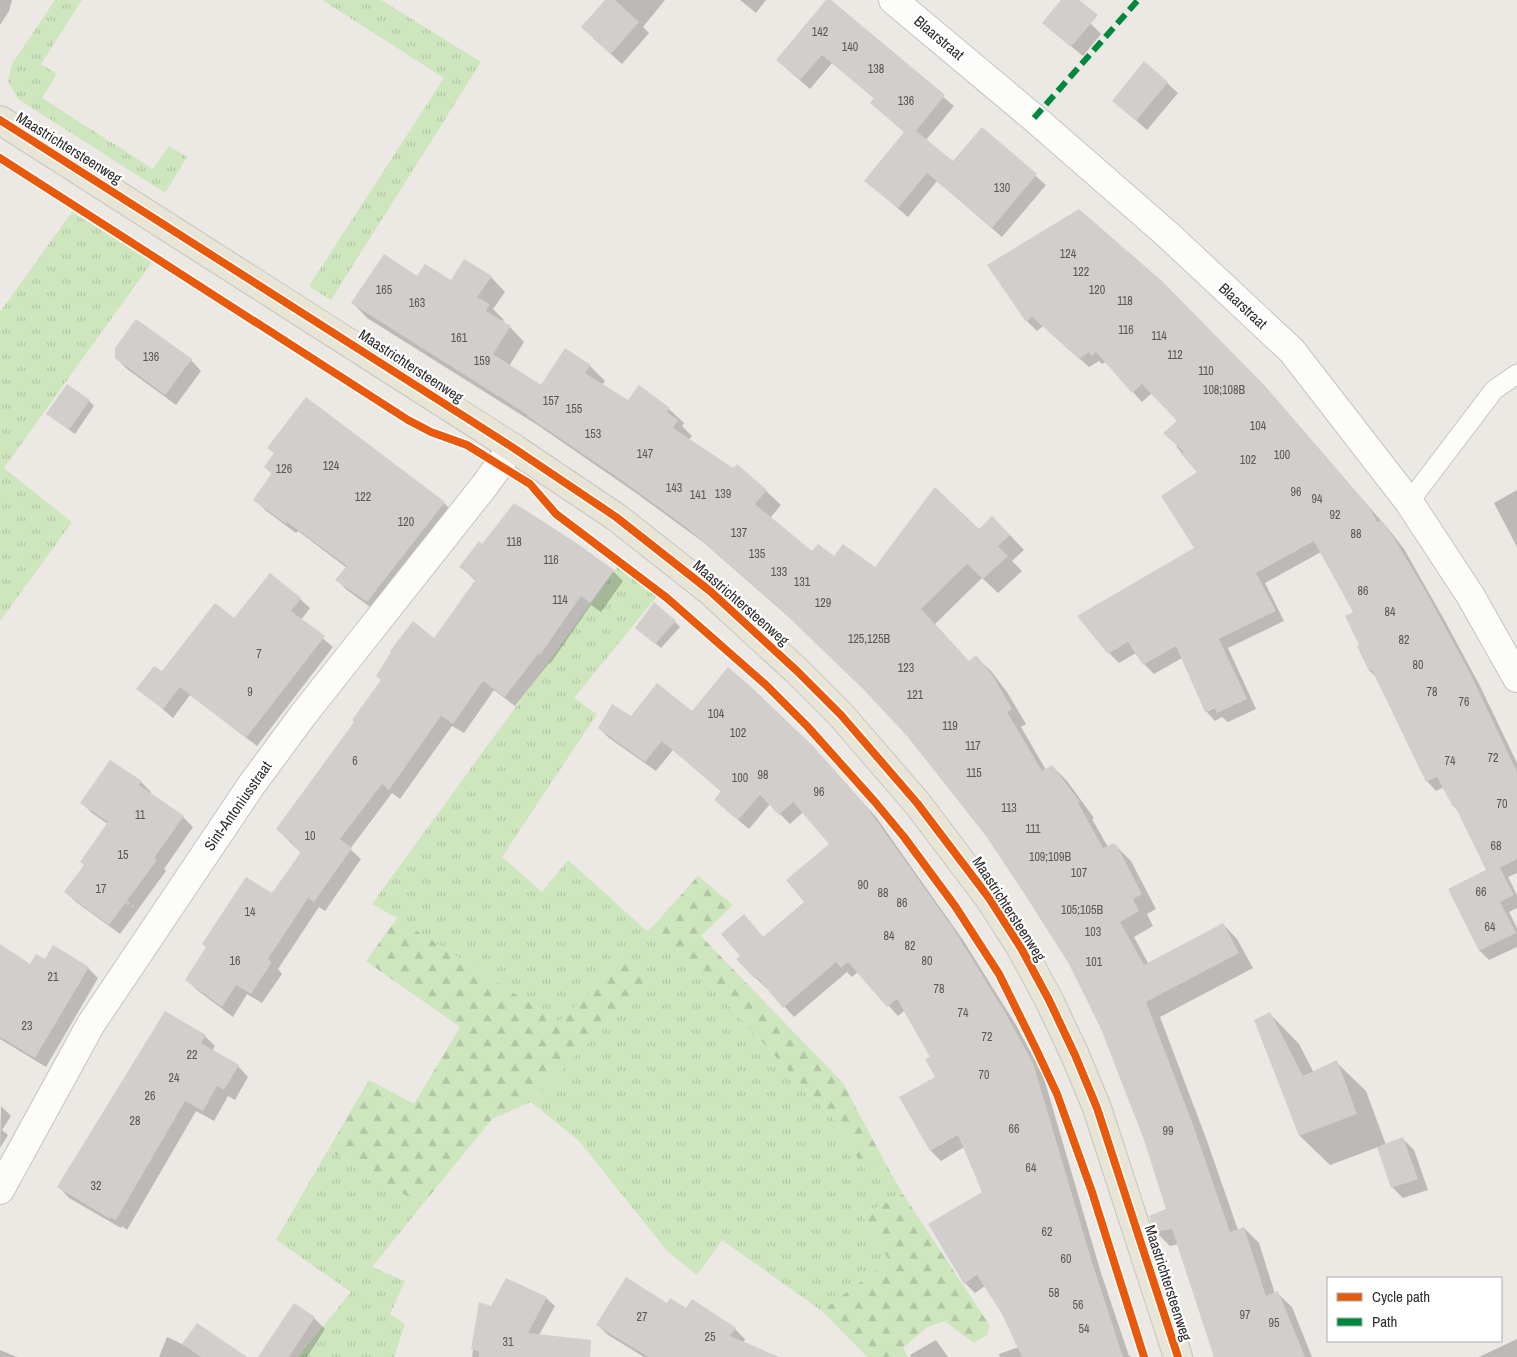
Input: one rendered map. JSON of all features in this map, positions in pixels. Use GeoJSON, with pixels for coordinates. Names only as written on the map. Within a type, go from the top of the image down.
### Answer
{"type":"FeatureCollection","features":[{"type":"Feature","properties":{"kind":"main road","name":"Maastrichtersteenweg"},"geometry":{"type":"LineString","coordinates":[[0,120],[569,484],[664,554],[710,591],[797,671],[841,715],[917,803],[984,890],[1021,948],[1049,1000],[1097,1108],[1178,1357]]}},
{"type":"Feature","properties":{"kind":"street","name":"Blaarstraat"},"geometry":{"type":"LineString","coordinates":[[893,0],[1034,118],[1167,234],[1292,352],[1409,502],[1470,595],[1517,678]]}},
{"type":"Feature","properties":{"kind":"street","name":"Sint-Antoniusstraat"},"geometry":{"type":"LineString","coordinates":[[0,1190],[91,1024],[250,787],[303,715],[485,485],[512,448]]}},
{"type":"Feature","properties":{"kind":"lane"},"geometry":{"type":"LineString","coordinates":[[1409,502],[1494,390],[1517,374]]}},
{"type":"Feature","properties":{"kind":"path"},"geometry":{"type":"LineString","coordinates":[[126,902],[135,907]]}},
{"type":"Feature","properties":{"kind":"green space"},"geometry":{"type":"Polygon","coordinates":[[[55,0],[82,0],[41,64],[57,74],[42,98],[153,169],[169,146],[187,157],[165,193],[18,99],[8,81],[12,64],[55,0]]]}},
{"type":"Feature","properties":{"kind":"green space"},"geometry":{"type":"Polygon","coordinates":[[[322,0],[381,0],[481,62],[331,300],[309,286],[444,78],[322,0]]]}},
{"type":"Feature","properties":{"kind":"green space"},"geometry":{"type":"Polygon","coordinates":[[[72,212],[152,262],[4,468],[72,522],[0,621],[0,312],[72,212]]]}},
{"type":"Feature","properties":{"kind":"green space"},"geometry":{"type":"Polygon","coordinates":[[[618,566],[658,595],[574,698],[597,714],[502,857],[542,892],[568,860],[647,931],[654,925],[837,1123],[864,1168],[883,1159],[903,1194],[862,1215],[889,1260],[822,1311],[722,1240],[697,1275],[668,1252],[579,1141],[531,1102],[646,982],[621,961],[559,1022],[397,918],[372,904],[618,566]]]}},
{"type":"Feature","properties":{"kind":"green space"},"geometry":{"type":"Polygon","coordinates":[[[698,876],[733,905],[701,936],[843,1083],[883,1159],[864,1169],[837,1123],[654,925],[698,876]]]}},
{"type":"Feature","properties":{"kind":"green space"},"geometry":{"type":"Polygon","coordinates":[[[397,918],[559,1022],[621,961],[647,982],[531,1102],[492,1119],[422,1205],[328,1150],[369,1080],[414,1104],[460,1027],[366,961],[397,918]]]}},
{"type":"Feature","properties":{"kind":"green space"},"geometry":{"type":"Polygon","coordinates":[[[328,1150],[422,1205],[372,1267],[405,1281],[390,1314],[405,1324],[394,1357],[298,1357],[351,1292],[276,1240],[328,1150]]]}},
{"type":"Feature","properties":{"kind":"green space"},"geometry":{"type":"Polygon","coordinates":[[[903,1194],[990,1326],[987,1335],[974,1343],[944,1321],[926,1328],[903,1348],[908,1357],[867,1357],[822,1311],[889,1260],[862,1215],[903,1194]]]}},
{"type":"Feature","properties":{"kind":"building"},"geometry":{"type":"Polygon","coordinates":[[[605,0],[615,0],[639,22],[611,54],[581,27],[605,0]]]}},
{"type":"Feature","properties":{"kind":"building"},"geometry":{"type":"Polygon","coordinates":[[[826,0],[831,0],[945,95],[916,131],[953,161],[982,127],[1037,174],[992,228],[927,173],[898,208],[864,181],[904,132],[870,103],[874,98],[822,55],[800,80],[776,60],[826,0]]]}},
{"type":"Feature","properties":{"kind":"building"},"geometry":{"type":"Polygon","coordinates":[[[1061,0],[1079,0],[1098,15],[1071,47],[1042,23],[1061,0]]]}},
{"type":"Feature","properties":{"kind":"building"},"geometry":{"type":"Polygon","coordinates":[[[1144,61],[1168,82],[1136,121],[1112,101],[1144,61]]]}},
{"type":"Feature","properties":{"kind":"building"},"geometry":{"type":"Polygon","coordinates":[[[1079,209],[1163,282],[1265,386],[1370,508],[1377,522],[1381,520],[1394,538],[1425,590],[1471,675],[1517,772],[1517,859],[1500,868],[1514,895],[1500,902],[1516,933],[1479,951],[1448,889],[1486,870],[1455,806],[1453,807],[1437,777],[1426,782],[1372,670],[1369,671],[1357,646],[1359,645],[1345,616],[1353,612],[1314,541],[1256,573],[1276,611],[1219,639],[1247,699],[1217,713],[1214,707],[1205,712],[1176,646],[1143,665],[1128,642],[1108,654],[1077,616],[1194,548],[1161,496],[1197,472],[1181,454],[1184,452],[1163,433],[1177,421],[1142,384],[1132,393],[1096,352],[1092,356],[1089,352],[1079,359],[1032,317],[1026,322],[987,265],[1079,209]]]}},
{"type":"Feature","properties":{"kind":"building"},"geometry":{"type":"Polygon","coordinates":[[[384,254],[417,276],[425,264],[451,280],[464,259],[492,276],[477,297],[490,304],[486,311],[511,326],[493,354],[541,385],[565,348],[591,365],[585,373],[628,400],[639,385],[670,408],[667,412],[678,420],[673,428],[733,468],[737,464],[767,490],[755,504],[812,551],[818,544],[834,556],[843,544],[875,567],[935,487],[979,529],[992,516],[1010,535],[998,546],[1008,556],[983,579],[967,564],[921,609],[969,661],[976,655],[993,676],[1012,709],[1007,712],[1042,771],[1052,765],[1080,802],[1078,803],[1103,848],[1113,843],[1116,844],[1142,894],[1133,899],[1139,911],[1120,922],[1144,965],[1223,923],[1239,953],[1146,1002],[1192,1122],[1230,1232],[1244,1227],[1266,1296],[1278,1291],[1305,1357],[1214,1357],[1172,1229],[1154,1232],[1149,1216],[1166,1209],[1144,1140],[1101,1029],[1069,964],[986,836],[907,736],[864,690],[774,603],[687,528],[528,415],[351,303],[384,254]]]}},
{"type":"Feature","properties":{"kind":"building"},"geometry":{"type":"Polygon","coordinates":[[[136,319],[192,359],[165,395],[115,358],[115,348],[136,319]]]}},
{"type":"Feature","properties":{"kind":"building"},"geometry":{"type":"Polygon","coordinates":[[[67,384],[90,400],[69,430],[46,414],[67,384]]]}},
{"type":"Feature","properties":{"kind":"building"},"geometry":{"type":"Polygon","coordinates":[[[306,397],[445,502],[367,602],[335,580],[347,566],[287,522],[286,524],[253,500],[272,473],[264,467],[274,453],[267,448],[306,397]]]}},
{"type":"Feature","properties":{"kind":"building"},"geometry":{"type":"Polygon","coordinates":[[[514,503],[575,542],[614,570],[590,603],[581,596],[540,655],[538,654],[505,697],[483,681],[453,724],[441,716],[389,790],[382,784],[340,839],[352,848],[314,902],[308,898],[268,959],[272,962],[251,994],[236,985],[222,1007],[185,980],[206,947],[202,944],[246,877],[272,893],[301,852],[276,829],[354,722],[352,720],[381,680],[376,676],[390,651],[413,621],[434,638],[476,579],[459,567],[479,541],[482,544],[514,503]]]}},
{"type":"Feature","properties":{"kind":"building"},"geometry":{"type":"Polygon","coordinates":[[[270,573],[301,598],[291,611],[325,636],[246,738],[180,687],[163,709],[136,689],[154,666],[162,671],[215,603],[234,618],[270,573]]]}},
{"type":"Feature","properties":{"kind":"building"},"geometry":{"type":"Polygon","coordinates":[[[654,602],[676,621],[655,644],[635,628],[654,602]]]}},
{"type":"Feature","properties":{"kind":"building"},"geometry":{"type":"Polygon","coordinates":[[[728,667],[813,746],[866,806],[953,928],[1006,1014],[1033,1063],[1092,1262],[1123,1357],[1022,1357],[1002,1314],[977,1275],[964,1284],[928,1224],[982,1192],[958,1135],[930,1151],[899,1097],[935,1077],[925,1059],[930,1057],[897,999],[887,1007],[848,962],[841,968],[836,962],[783,1008],[757,977],[755,979],[736,959],[740,956],[721,934],[744,914],[763,937],[804,902],[786,880],[829,844],[793,802],[779,815],[760,795],[738,820],[714,800],[721,791],[662,741],[645,762],[598,728],[612,704],[631,716],[657,683],[692,711],[728,667]]]}},
{"type":"Feature","properties":{"kind":"building"},"geometry":{"type":"Polygon","coordinates":[[[110,760],[142,781],[139,785],[184,816],[154,858],[157,860],[109,925],[64,892],[84,865],[80,862],[108,822],[80,803],[110,760]]]}},
{"type":"Feature","properties":{"kind":"building"},"geometry":{"type":"Polygon","coordinates":[[[0,944],[30,964],[36,954],[45,959],[53,945],[89,967],[35,1058],[0,1037],[0,944]]]}},
{"type":"Feature","properties":{"kind":"building"},"geometry":{"type":"Polygon","coordinates":[[[165,1011],[206,1035],[201,1043],[239,1065],[224,1090],[217,1086],[203,1111],[185,1101],[116,1220],[111,1217],[110,1219],[57,1187],[165,1011]]]}},
{"type":"Feature","properties":{"kind":"building"},"geometry":{"type":"Polygon","coordinates":[[[1270,1012],[1303,1076],[1337,1060],[1357,1114],[1299,1136],[1254,1020],[1270,1012]]]}},
{"type":"Feature","properties":{"kind":"building"},"geometry":{"type":"Polygon","coordinates":[[[1403,1137],[1418,1179],[1391,1188],[1377,1147],[1403,1137]]]}},
{"type":"Feature","properties":{"kind":"building"},"geometry":{"type":"Polygon","coordinates":[[[626,1277],[667,1303],[670,1298],[686,1308],[692,1299],[736,1328],[730,1336],[779,1357],[648,1357],[596,1325],[626,1277]]]}},
{"type":"Feature","properties":{"kind":"building"},"geometry":{"type":"Polygon","coordinates":[[[506,1278],[547,1297],[528,1333],[591,1340],[590,1357],[479,1357],[479,1351],[471,1350],[479,1302],[491,1306],[506,1278]]]}},
{"type":"Feature","properties":{"kind":"building"},"geometry":{"type":"Polygon","coordinates":[[[294,1303],[315,1317],[289,1357],[258,1357],[294,1303]]]}},
{"type":"Feature","properties":{"kind":"building"},"geometry":{"type":"Polygon","coordinates":[[[197,1323],[247,1357],[201,1357],[182,1344],[197,1323]]]}},
{"type":"Feature","properties":{"kind":"marked path"},"geometry":{"type":"LineString","coordinates":[[1034,118],[1138,0]]}},
{"type":"Feature","properties":{"kind":"cycle path"},"geometry":{"type":"LineString","coordinates":[[0,120],[512,447],[616,517],[710,591],[797,671],[841,715],[917,803],[989,898],[1021,948],[1049,1000],[1097,1108],[1178,1357]]}},
{"type":"Feature","properties":{"kind":"cycle path"},"geometry":{"type":"LineString","coordinates":[[0,158],[408,420],[431,432],[467,445],[530,484],[556,514],[667,598],[766,685],[807,726],[904,837],[955,906],[999,974],[1057,1094],[1092,1192],[1144,1357]]}}]}
